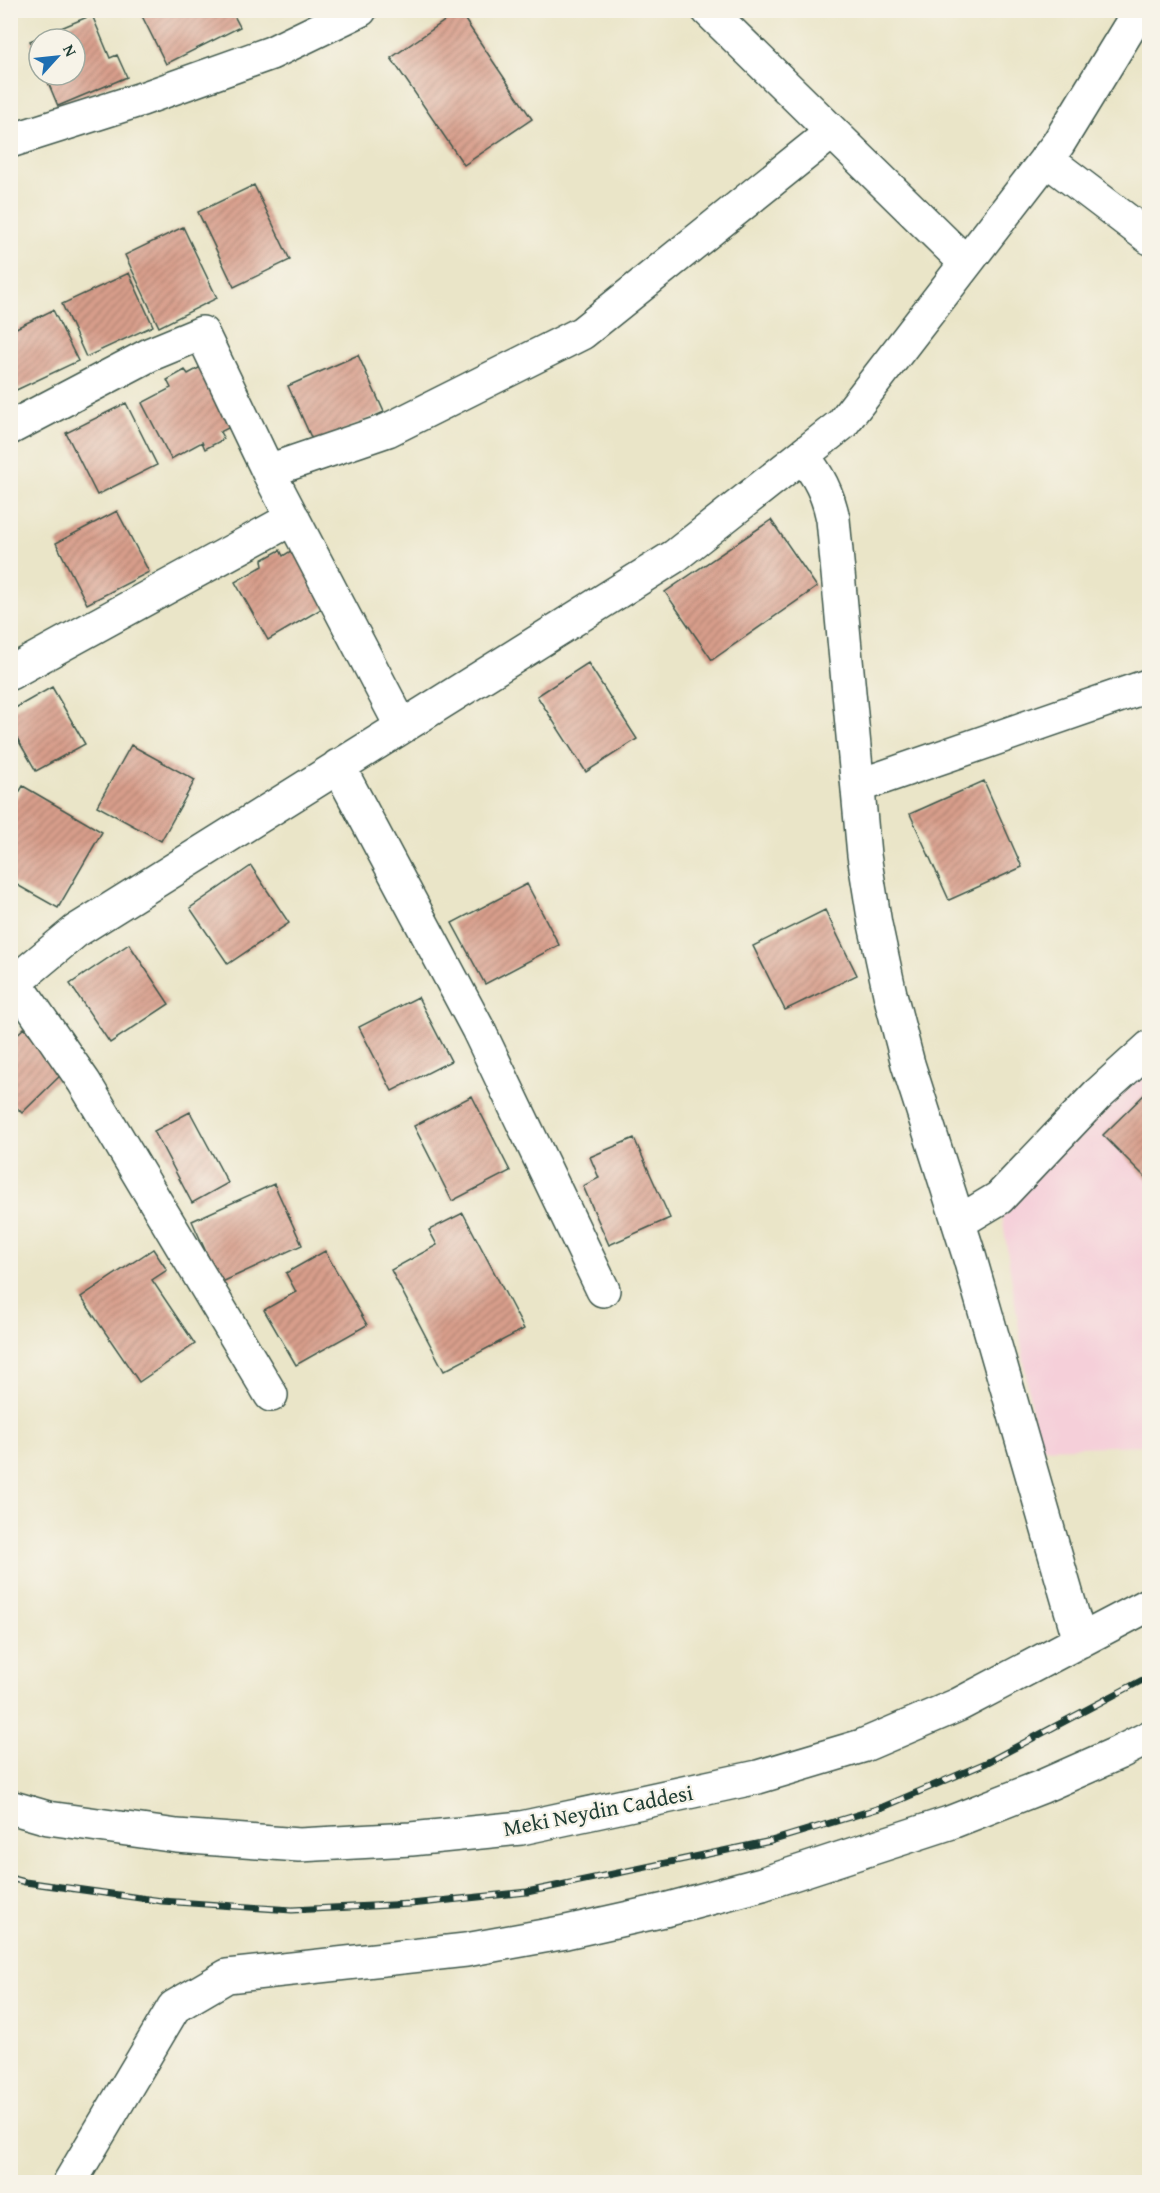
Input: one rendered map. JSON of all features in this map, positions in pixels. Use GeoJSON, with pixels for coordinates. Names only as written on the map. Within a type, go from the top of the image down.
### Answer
{"type":"FeatureCollection","features":[{"type":"Feature","properties":{"kind":"street"},"geometry":{"type":"LineString","coordinates":[[10,141],[142,99],[271,53],[360,10]]}},
{"type":"Feature","properties":{"kind":"street"},"geometry":{"type":"LineString","coordinates":[[271,1395],[84,1082],[13,984],[76,931],[675,556],[842,424],[1058,144],[1140,10]]}},
{"type":"Feature","properties":{"kind":"street"},"geometry":{"type":"LineString","coordinates":[[720,15],[832,132],[966,263]]}},
{"type":"Feature","properties":{"kind":"street"},"geometry":{"type":"LineString","coordinates":[[268,471],[388,430],[582,333],[832,132]]}},
{"type":"Feature","properties":{"kind":"street"},"geometry":{"type":"LineString","coordinates":[[1046,159],[1149,238]]}},
{"type":"Feature","properties":{"kind":"street"},"geometry":{"type":"LineString","coordinates":[[10,428],[150,354],[201,333],[268,471],[402,727]]}},
{"type":"Feature","properties":{"kind":"street"},"geometry":{"type":"LineString","coordinates":[[802,456],[822,483],[830,501],[834,519],[858,786],[870,890],[890,994],[908,1064],[959,1222],[1080,1641]]}},
{"type":"Feature","properties":{"kind":"street"},"geometry":{"type":"LineString","coordinates":[[10,673],[293,518]]}},
{"type":"Feature","properties":{"kind":"street"},"geometry":{"type":"LineString","coordinates":[[858,786],[1149,686]]}},
{"type":"Feature","properties":{"kind":"street"},"geometry":{"type":"LineString","coordinates":[[338,766],[478,1029],[603,1290]]}},
{"type":"Feature","properties":{"kind":"street"},"geometry":{"type":"LineString","coordinates":[[959,1222],[999,1198],[1097,1095],[1149,1047]]}},
{"type":"Feature","properties":{"kind":"street","name":"Meki Neydin Caddesi"},"geometry":{"type":"LineString","coordinates":[[10,1808],[48,1818],[177,1836],[299,1845],[411,1839],[521,1828],[758,1777],[862,1746],[958,1705],[1149,1604]]}},
{"type":"Feature","properties":{"kind":"street"},"geometry":{"type":"LineString","coordinates":[[70,2182],[174,2007],[227,1976],[466,1950],[566,1932],[697,1901],[835,1862],[949,1823],[1051,1782],[1149,1737]]}},
{"type":"Feature","properties":{"kind":"shaded area"},"geometry":{"type":"Polygon","coordinates":[[[1149,1044],[1149,1445],[1037,1448],[1002,1216],[1149,1044]]]}},
{"type":"Feature","properties":{"kind":"building"},"geometry":{"type":"Polygon","coordinates":[[[139,10],[231,10],[240,27],[166,64],[139,10]]]}},
{"type":"Feature","properties":{"kind":"building"},"geometry":{"type":"Polygon","coordinates":[[[459,11],[532,119],[464,165],[391,58],[459,11]]]}},
{"type":"Feature","properties":{"kind":"building"},"geometry":{"type":"Polygon","coordinates":[[[92,15],[110,58],[117,55],[127,77],[58,106],[50,87],[87,87],[87,27],[63,27],[92,15]]]}},
{"type":"Feature","properties":{"kind":"building"},"geometry":{"type":"Polygon","coordinates":[[[254,185],[290,260],[234,287],[198,212],[254,185]]]}},
{"type":"Feature","properties":{"kind":"building"},"geometry":{"type":"Polygon","coordinates":[[[183,227],[217,298],[159,327],[125,255],[183,227]]]}},
{"type":"Feature","properties":{"kind":"building"},"geometry":{"type":"Polygon","coordinates":[[[129,273],[153,326],[86,357],[62,304],[129,273]]]}},
{"type":"Feature","properties":{"kind":"building"},"geometry":{"type":"Polygon","coordinates":[[[53,310],[78,361],[10,393],[10,331],[53,310]]]}},
{"type":"Feature","properties":{"kind":"building"},"geometry":{"type":"Polygon","coordinates":[[[358,355],[384,412],[314,444],[288,386],[358,355]]]}},
{"type":"Feature","properties":{"kind":"building"},"geometry":{"type":"Polygon","coordinates":[[[208,363],[240,422],[220,432],[224,439],[205,449],[202,442],[171,459],[142,403],[171,388],[167,380],[185,370],[188,374],[208,363]]]}},
{"type":"Feature","properties":{"kind":"building"},"geometry":{"type":"Polygon","coordinates":[[[126,403],[157,465],[97,495],[66,433],[126,403]]]}},
{"type":"Feature","properties":{"kind":"building"},"geometry":{"type":"Polygon","coordinates":[[[117,511],[149,572],[87,604],[56,543],[117,511]]]}},
{"type":"Feature","properties":{"kind":"building"},"geometry":{"type":"Polygon","coordinates":[[[771,520],[817,587],[712,660],[665,592],[771,520]]]}},
{"type":"Feature","properties":{"kind":"building"},"geometry":{"type":"Polygon","coordinates":[[[302,544],[335,601],[268,640],[235,582],[263,566],[262,560],[280,550],[283,556],[302,544]]]}},
{"type":"Feature","properties":{"kind":"building"},"geometry":{"type":"Polygon","coordinates":[[[588,663],[637,739],[586,772],[537,696],[588,663]]]}},
{"type":"Feature","properties":{"kind":"building"},"geometry":{"type":"Polygon","coordinates":[[[52,687],[85,744],[36,771],[10,726],[10,711],[52,687]]]}},
{"type":"Feature","properties":{"kind":"building"},"geometry":{"type":"Polygon","coordinates":[[[131,745],[195,780],[161,841],[97,806],[131,745]]]}},
{"type":"Feature","properties":{"kind":"building"},"geometry":{"type":"Polygon","coordinates":[[[984,781],[1022,867],[949,900],[910,814],[984,781]]]}},
{"type":"Feature","properties":{"kind":"building"},"geometry":{"type":"Polygon","coordinates":[[[23,786],[102,832],[58,908],[10,881],[10,807],[23,786]]]}},
{"type":"Feature","properties":{"kind":"building"},"geometry":{"type":"Polygon","coordinates":[[[251,866],[289,923],[228,964],[190,908],[251,866]]]}},
{"type":"Feature","properties":{"kind":"building"},"geometry":{"type":"Polygon","coordinates":[[[527,884],[559,945],[485,984],[452,923],[527,884]]]}},
{"type":"Feature","properties":{"kind":"building"},"geometry":{"type":"Polygon","coordinates":[[[825,910],[857,975],[785,1010],[753,946],[825,910]]]}},
{"type":"Feature","properties":{"kind":"building"},"geometry":{"type":"Polygon","coordinates":[[[129,944],[169,1004],[110,1043],[70,984],[129,944]]]}},
{"type":"Feature","properties":{"kind":"building"},"geometry":{"type":"Polygon","coordinates":[[[418,997],[451,1061],[392,1091],[359,1027],[418,997]]]}},
{"type":"Feature","properties":{"kind":"building"},"geometry":{"type":"Polygon","coordinates":[[[24,1028],[65,1071],[22,1113],[10,1101],[10,1041],[24,1028]]]}},
{"type":"Feature","properties":{"kind":"building"},"geometry":{"type":"Polygon","coordinates":[[[1150,1089],[1150,1182],[1103,1135],[1150,1089]]]}},
{"type":"Feature","properties":{"kind":"building"},"geometry":{"type":"Polygon","coordinates":[[[472,1096],[510,1171],[452,1201],[414,1126],[472,1096]]]}},
{"type":"Feature","properties":{"kind":"building"},"geometry":{"type":"Polygon","coordinates":[[[190,1112],[228,1183],[192,1203],[154,1131],[190,1112]]]}},
{"type":"Feature","properties":{"kind":"building"},"geometry":{"type":"Polygon","coordinates":[[[634,1138],[670,1218],[609,1245],[583,1186],[599,1178],[590,1157],[634,1138]]]}},
{"type":"Feature","properties":{"kind":"building"},"geometry":{"type":"Polygon","coordinates":[[[274,1184],[302,1245],[220,1283],[192,1221],[274,1184]]]}},
{"type":"Feature","properties":{"kind":"building"},"geometry":{"type":"Polygon","coordinates":[[[463,1213],[524,1329],[444,1371],[391,1270],[437,1245],[429,1230],[463,1213]]]}},
{"type":"Feature","properties":{"kind":"building"},"geometry":{"type":"Polygon","coordinates":[[[153,1249],[167,1270],[152,1280],[195,1344],[139,1382],[81,1297],[153,1249]]]}},
{"type":"Feature","properties":{"kind":"building"},"geometry":{"type":"Polygon","coordinates":[[[325,1251],[367,1325],[296,1365],[264,1310],[296,1292],[286,1273],[325,1251]]]}},
{"type":"Feature","properties":{"kind":"railway"},"geometry":{"type":"LineString","coordinates":[[10,1878],[162,1901],[292,1910],[411,1904],[527,1892],[771,1841],[883,1807],[986,1763],[1150,1676]]}}]}
